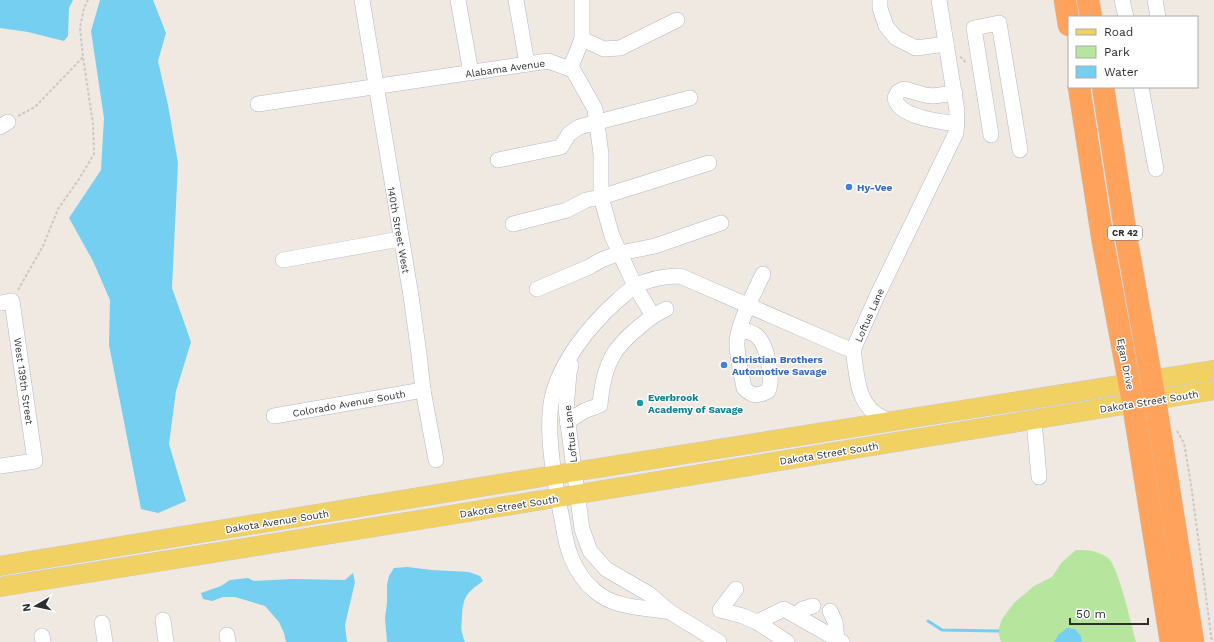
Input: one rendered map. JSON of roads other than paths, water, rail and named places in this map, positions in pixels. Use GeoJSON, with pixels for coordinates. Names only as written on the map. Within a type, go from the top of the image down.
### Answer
{"type":"FeatureCollection","features":[{"type":"Feature","properties":{"kind":"highway"},"geometry":{"type":"LineString","coordinates":[[1065,0],[1068,18]]}},
{"type":"Feature","properties":{"kind":"highway"},"geometry":{"type":"LineString","coordinates":[[1088,0],[1091,16]]}},
{"type":"Feature","properties":{"kind":"highway","name":"Egan Drive"},"geometry":{"type":"LineString","coordinates":[[1079,88],[1103,242],[1131,393],[1171,642]]}},
{"type":"Feature","properties":{"kind":"highway","name":"CR 42"},"geometry":{"type":"LineString","coordinates":[[1103,88],[1193,642]]}},
{"type":"Feature","properties":{"kind":"main road","name":"Dakota Street South"},"geometry":{"type":"LineString","coordinates":[[554,476],[890,421],[1131,393],[1153,389],[1214,370]]}},
{"type":"Feature","properties":{"kind":"main road","name":"Dakota Street South"},"geometry":{"type":"LineString","coordinates":[[1153,389],[1214,390]]}},
{"type":"Feature","properties":{"kind":"main road","name":"Dakota Street South"},"geometry":{"type":"LineString","coordinates":[[0,588],[1034,420],[1131,393]]}},
{"type":"Feature","properties":{"kind":"main road","name":"Dakota Avenue South"},"geometry":{"type":"LineString","coordinates":[[0,566],[554,476]]}},
{"type":"Feature","properties":{"kind":"street","name":"140th Street West"},"geometry":{"type":"LineString","coordinates":[[362,0],[400,239],[413,310],[423,390],[436,460]]}},
{"type":"Feature","properties":{"kind":"street"},"geometry":{"type":"LineString","coordinates":[[458,0],[470,73]]}},
{"type":"Feature","properties":{"kind":"street"},"geometry":{"type":"LineString","coordinates":[[516,0],[527,64]]}},
{"type":"Feature","properties":{"kind":"street"},"geometry":{"type":"LineString","coordinates":[[582,0],[582,39],[570,69],[573,70],[595,110],[601,154],[600,197],[612,236],[635,286],[653,316]]}},
{"type":"Feature","properties":{"kind":"street"},"geometry":{"type":"LineString","coordinates":[[880,0],[880,8],[886,26],[896,38],[916,48],[946,44]]}},
{"type":"Feature","properties":{"kind":"street","name":"Loftus Lane"},"geometry":{"type":"LineString","coordinates":[[670,612],[626,606],[607,599],[595,592],[578,570],[570,556],[565,538],[554,476],[550,419],[552,399],[558,379],[573,353],[593,324],[606,311],[635,286],[662,277],[680,276],[853,350],[877,296],[954,139],[957,124],[957,111],[939,0]]}},
{"type":"Feature","properties":{"kind":"street"},"geometry":{"type":"LineString","coordinates":[[1122,0],[1126,16]]}},
{"type":"Feature","properties":{"kind":"street"},"geometry":{"type":"LineString","coordinates":[[1155,0],[1158,16]]}},
{"type":"Feature","properties":{"kind":"street"},"geometry":{"type":"LineString","coordinates":[[582,39],[604,49],[620,48],[677,20]]}},
{"type":"Feature","properties":{"kind":"street"},"geometry":{"type":"LineString","coordinates":[[991,135],[974,28],[999,23],[1020,150]]}},
{"type":"Feature","properties":{"kind":"street","name":"Alabama Avenue"},"geometry":{"type":"LineString","coordinates":[[258,104],[548,61],[570,69]]}},
{"type":"Feature","properties":{"kind":"street"},"geometry":{"type":"LineString","coordinates":[[1141,88],[1156,169]]}},
{"type":"Feature","properties":{"kind":"street"},"geometry":{"type":"LineString","coordinates":[[955,93],[933,96],[904,89],[898,92],[895,98],[900,108],[924,119],[957,124]]}},
{"type":"Feature","properties":{"kind":"street"},"geometry":{"type":"LineString","coordinates":[[498,160],[561,147],[569,134],[580,127],[690,98]]}},
{"type":"Feature","properties":{"kind":"street"},"geometry":{"type":"LineString","coordinates":[[513,224],[567,210],[586,200],[709,163]]}},
{"type":"Feature","properties":{"kind":"street"},"geometry":{"type":"LineString","coordinates":[[537,289],[620,253],[655,246],[721,224]]}},
{"type":"Feature","properties":{"kind":"street"},"geometry":{"type":"LineString","coordinates":[[283,260],[400,239]]}},
{"type":"Feature","properties":{"kind":"street"},"geometry":{"type":"LineString","coordinates":[[740,330],[748,306],[763,274]]}},
{"type":"Feature","properties":{"kind":"street","name":"West 139th Street"},"geometry":{"type":"LineString","coordinates":[[0,466],[35,461],[6,302]]}},
{"type":"Feature","properties":{"kind":"street"},"geometry":{"type":"LineString","coordinates":[[568,422],[584,411],[600,405],[602,386],[607,365],[617,347],[634,330],[653,316],[666,309]]}},
{"type":"Feature","properties":{"kind":"street"},"geometry":{"type":"LineString","coordinates":[[853,350],[860,393],[865,403],[877,415],[890,421]]}},
{"type":"Feature","properties":{"kind":"street","name":"Loftus Lane"},"geometry":{"type":"LineString","coordinates":[[573,353],[569,374],[566,409],[582,529],[586,542],[590,552],[606,569],[649,594],[670,612]]}},
{"type":"Feature","properties":{"kind":"street","name":"Colorado Avenue South"},"geometry":{"type":"LineString","coordinates":[[274,416],[423,390]]}},
{"type":"Feature","properties":{"kind":"street"},"geometry":{"type":"LineString","coordinates":[[1034,420],[1040,477]]}},
{"type":"Feature","properties":{"kind":"street"},"geometry":{"type":"LineString","coordinates":[[736,589],[720,610],[743,616],[757,622],[786,642]]}},
{"type":"Feature","properties":{"kind":"street"},"geometry":{"type":"LineString","coordinates":[[795,615],[803,609],[813,606]]}},
{"type":"Feature","properties":{"kind":"street"},"geometry":{"type":"LineString","coordinates":[[757,622],[784,609],[840,640]]}},
{"type":"Feature","properties":{"kind":"street"},"geometry":{"type":"LineString","coordinates":[[830,611],[840,640]]}},
{"type":"Feature","properties":{"kind":"street"},"geometry":{"type":"LineString","coordinates":[[670,612],[719,642]]}},
{"type":"Feature","properties":{"kind":"street"},"geometry":{"type":"LineString","coordinates":[[163,620],[166,642]]}},
{"type":"Feature","properties":{"kind":"street"},"geometry":{"type":"LineString","coordinates":[[102,623],[105,642]]}},
{"type":"Feature","properties":{"kind":"water"},"geometry":{"type":"Polygon","coordinates":[[[0,0],[73,0],[69,8],[68,36],[64,41],[28,32],[0,28],[0,0]]]}},
{"type":"Feature","properties":{"kind":"water"},"geometry":{"type":"Polygon","coordinates":[[[100,0],[153,0],[166,33],[158,61],[168,105],[178,163],[172,288],[191,342],[176,391],[169,444],[186,501],[158,513],[141,509],[109,345],[110,300],[93,261],[69,218],[101,170],[104,118],[91,31],[100,0]]]}},
{"type":"Feature","properties":{"kind":"water"},"geometry":{"type":"Polygon","coordinates":[[[407,567],[469,572],[480,576],[483,581],[469,592],[463,605],[461,627],[465,642],[387,642],[385,618],[389,576],[394,568],[407,567]]]}},
{"type":"Feature","properties":{"kind":"water"},"geometry":{"type":"Polygon","coordinates":[[[353,573],[355,582],[345,625],[347,642],[286,642],[279,622],[265,606],[235,597],[223,597],[212,601],[203,599],[201,593],[221,586],[230,580],[248,578],[254,581],[292,579],[345,580],[353,573]]]}},
{"type":"Feature","properties":{"kind":"water"},"geometry":{"type":"Polygon","coordinates":[[[1067,628],[1075,629],[1081,636],[1082,642],[1054,642],[1058,635],[1067,628]]]}},
{"type":"Feature","properties":{"kind":"waterway"},"geometry":{"type":"LineString","coordinates":[[928,621],[942,630],[998,631]]}},
{"type":"Feature","properties":{"kind":"place","name":"Hy-Vee"},"geometry":{"type":"Point","coordinates":[849,187]}},
{"type":"Feature","properties":{"kind":"place","name":"Christian Brothers Automotive Savage"},"geometry":{"type":"Point","coordinates":[724,365]}},
{"type":"Feature","properties":{"kind":"place","name":"Everbrook Academy of Savage"},"geometry":{"type":"Point","coordinates":[640,403]}}]}
